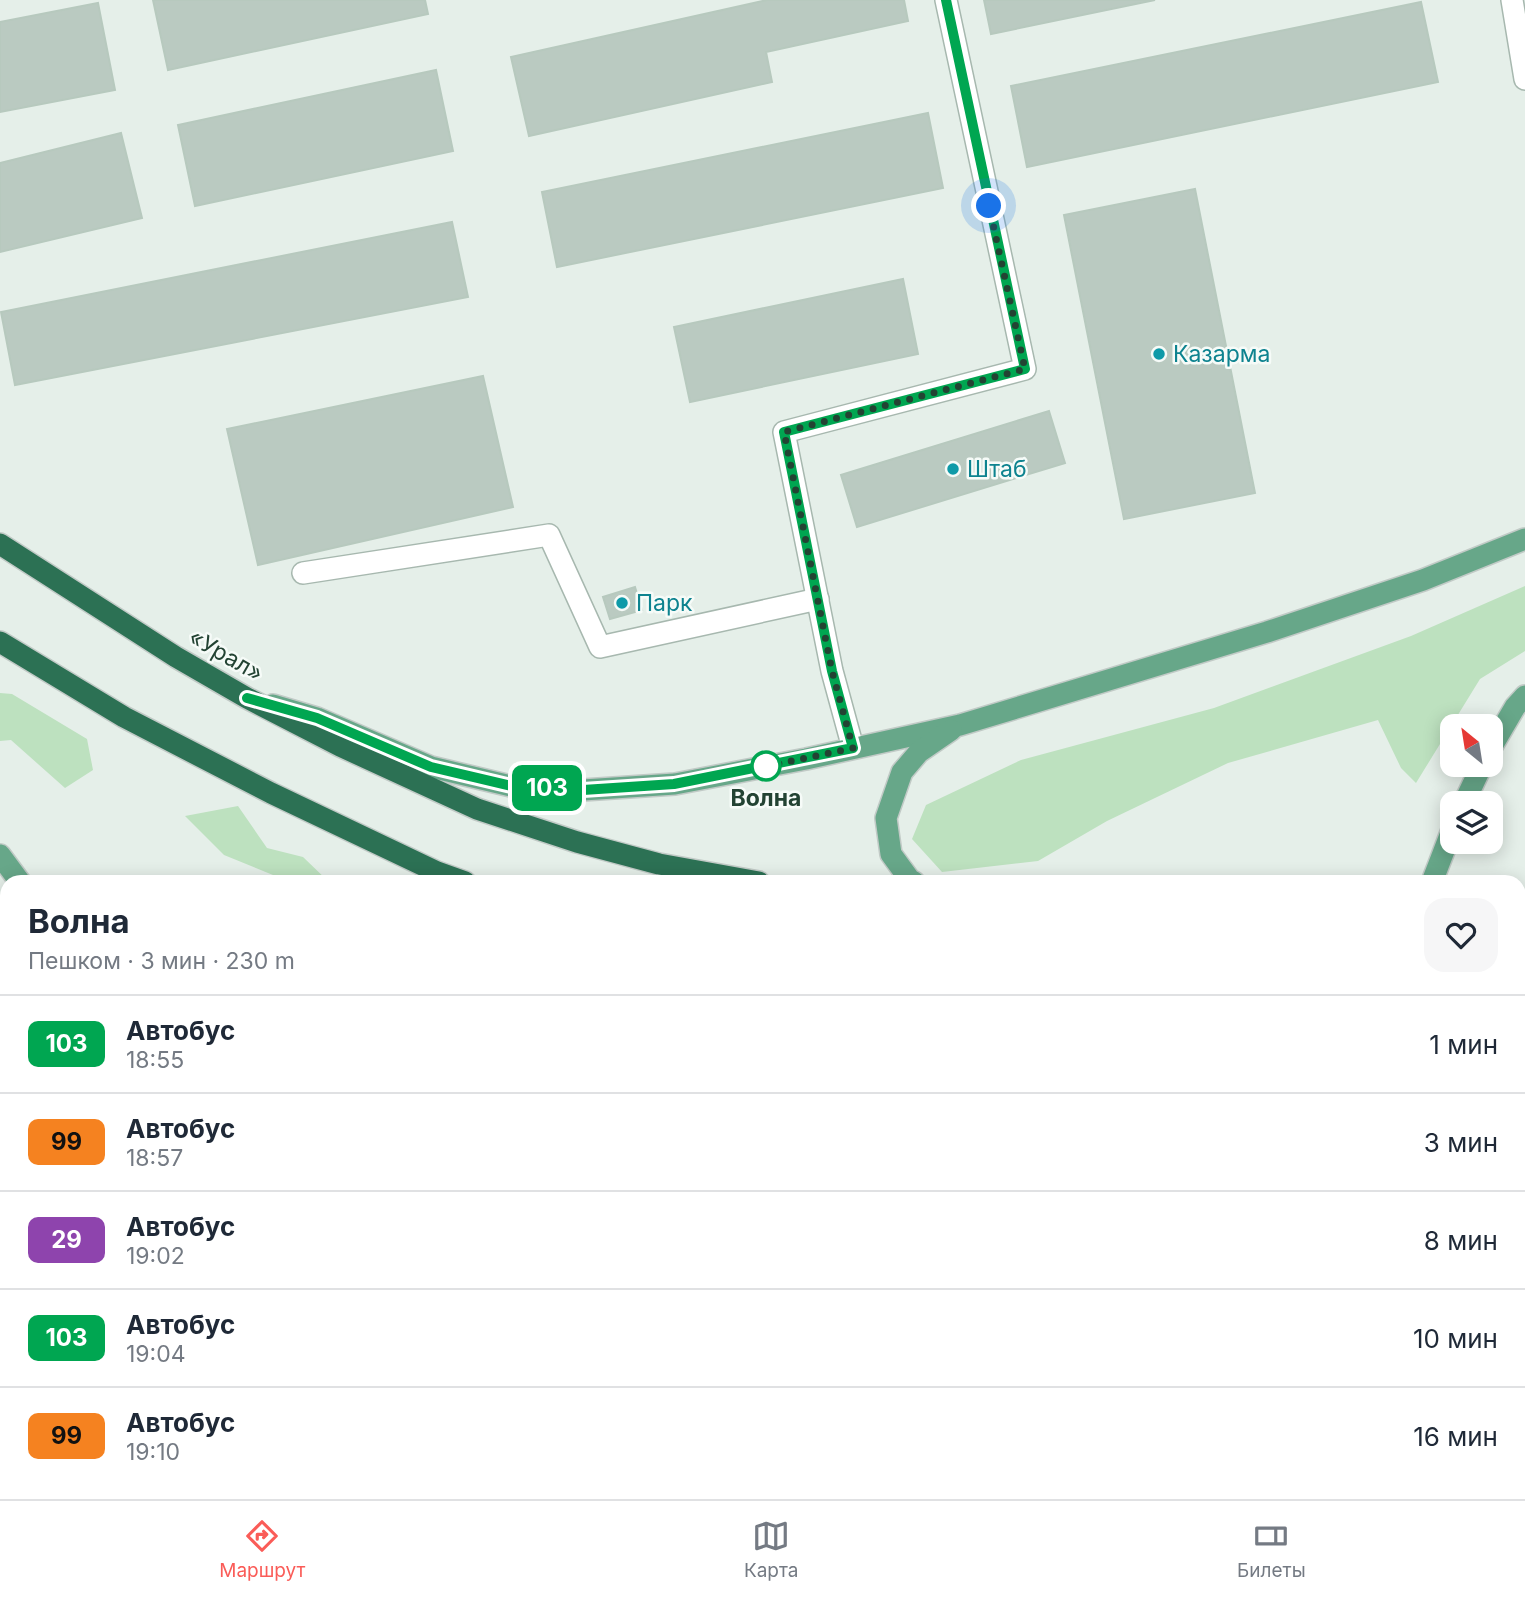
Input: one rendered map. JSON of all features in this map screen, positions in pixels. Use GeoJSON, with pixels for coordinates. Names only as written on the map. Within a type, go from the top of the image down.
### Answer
{"type":"FeatureCollection","features":[{"type":"Feature","properties":{"kind":"highway","name":"«Урал»"},"geometry":{"type":"LineString","coordinates":[[0,544],[176,657],[247,698],[340,746],[477,809],[577,842],[659,864],[720,875]]}},
{"type":"Feature","properties":{"kind":"highway"},"geometry":{"type":"LineString","coordinates":[[0,642],[124,718],[283,799],[445,875]]}},
{"type":"Feature","properties":{"kind":"main road"},"geometry":{"type":"LineString","coordinates":[[247,698],[317,718],[431,767],[511,786],[583,790],[674,784],[960,725],[1266,632],[1423,580],[1525,539]]}},
{"type":"Feature","properties":{"kind":"main road"},"geometry":{"type":"LineString","coordinates":[[1503,728],[1525,696]]}},
{"type":"Feature","properties":{"kind":"main road"},"geometry":{"type":"LineString","coordinates":[[906,875],[891,854],[886,818],[902,772],[919,752],[960,725]]}},
{"type":"Feature","properties":{"kind":"main road"},"geometry":{"type":"LineString","coordinates":[[1435,875],[1443,854]]}},
{"type":"Feature","properties":{"kind":"main road"},"geometry":{"type":"LineString","coordinates":[[0,855],[15,875]]}},
{"type":"Feature","properties":{"kind":"street"},"geometry":{"type":"LineString","coordinates":[[853,748],[832,671],[784,432],[1025,369],[946,0]]}},
{"type":"Feature","properties":{"kind":"street"},"geometry":{"type":"LineString","coordinates":[[1512,0],[1525,79]]}},
{"type":"Feature","properties":{"kind":"street"},"geometry":{"type":"LineString","coordinates":[[303,573],[549,535],[600,647],[818,599]]}},
{"type":"Feature","properties":{"kind":"green space"},"geometry":{"type":"Polygon","coordinates":[[[1525,586],[1525,651],[1480,679],[1458,714],[1440,714],[1440,744],[1416,783],[1401,768],[1378,720],[1228,763],[1107,821],[1038,861],[942,872],[912,839],[926,805],[1021,760],[1214,708],[1411,636],[1525,586]]]}},
{"type":"Feature","properties":{"kind":"green space"},"geometry":{"type":"Polygon","coordinates":[[[0,693],[12,694],[87,739],[93,770],[65,788],[11,740],[0,741],[0,693]]]}},
{"type":"Feature","properties":{"kind":"green space"},"geometry":{"type":"Polygon","coordinates":[[[238,806],[267,848],[303,857],[322,875],[273,875],[224,855],[185,816],[238,806]]]}},
{"type":"Feature","properties":{"kind":"building"},"geometry":{"type":"Polygon","coordinates":[[[153,0],[425,0],[428,14],[168,70],[153,0]]]}},
{"type":"Feature","properties":{"kind":"building"},"geometry":{"type":"Polygon","coordinates":[[[767,0],[904,0],[908,21],[766,52],[772,82],[529,136],[511,57],[767,0]]]}},
{"type":"Feature","properties":{"kind":"building"},"geometry":{"type":"Polygon","coordinates":[[[984,0],[1155,0],[991,34],[984,0]]]}},
{"type":"Feature","properties":{"kind":"building"},"geometry":{"type":"Polygon","coordinates":[[[1421,2],[1438,82],[1027,167],[1011,86],[1421,2]]]}},
{"type":"Feature","properties":{"kind":"building"},"geometry":{"type":"Polygon","coordinates":[[[98,3],[115,90],[0,112],[0,22],[98,3]]]}},
{"type":"Feature","properties":{"kind":"building"},"geometry":{"type":"Polygon","coordinates":[[[436,70],[453,151],[195,206],[178,125],[436,70]]]}},
{"type":"Feature","properties":{"kind":"building"},"geometry":{"type":"Polygon","coordinates":[[[928,113],[943,188],[557,267],[542,192],[928,113]]]}},
{"type":"Feature","properties":{"kind":"building"},"geometry":{"type":"Polygon","coordinates":[[[121,133],[142,218],[0,252],[0,163],[121,133]]]}},
{"type":"Feature","properties":{"kind":"building","name":"Казарма"},"geometry":{"type":"Polygon","coordinates":[[[1195,189],[1255,493],[1124,519],[1064,215],[1195,189]]]}},
{"type":"Feature","properties":{"kind":"building"},"geometry":{"type":"Polygon","coordinates":[[[452,222],[468,297],[15,385],[1,312],[452,222]]]}},
{"type":"Feature","properties":{"kind":"building"},"geometry":{"type":"Polygon","coordinates":[[[903,279],[918,354],[690,402],[674,327],[903,279]]]}},
{"type":"Feature","properties":{"kind":"building"},"geometry":{"type":"Polygon","coordinates":[[[483,376],[513,507],[258,565],[227,429],[483,376]]]}},
{"type":"Feature","properties":{"kind":"building","name":"Штаб"},"geometry":{"type":"Polygon","coordinates":[[[1049,411],[1065,463],[857,527],[841,475],[1049,411]]]}},
{"type":"Feature","properties":{"kind":"building","name":"Парк"},"geometry":{"type":"Polygon","coordinates":[[[635,587],[642,610],[610,619],[603,597],[635,587]]]}},
{"type":"Feature","properties":{"kind":"bus line","name":"103"},"geometry":{"type":"LineString","coordinates":[[247,698],[317,718],[431,767],[511,786],[583,790],[674,784],[853,748],[832,671],[784,432],[1025,369],[946,0]]}},
{"type":"Feature","properties":{"kind":"place","name":"Казарма"},"geometry":{"type":"Point","coordinates":[1159,354]}},
{"type":"Feature","properties":{"kind":"place","name":"Штаб"},"geometry":{"type":"Point","coordinates":[953,469]}},
{"type":"Feature","properties":{"kind":"place","name":"Парк"},"geometry":{"type":"Point","coordinates":[622,603]}},
{"type":"Feature","properties":{"kind":"place","name":"Волна"},"geometry":{"type":"Point","coordinates":[766,766]}},
{"type":"Feature","properties":{"kind":"route"},"geometry":{"type":"LineString","coordinates":[[766,766],[754,769],[853,748],[832,671],[784,432],[1025,369],[989,206]]}}]}
